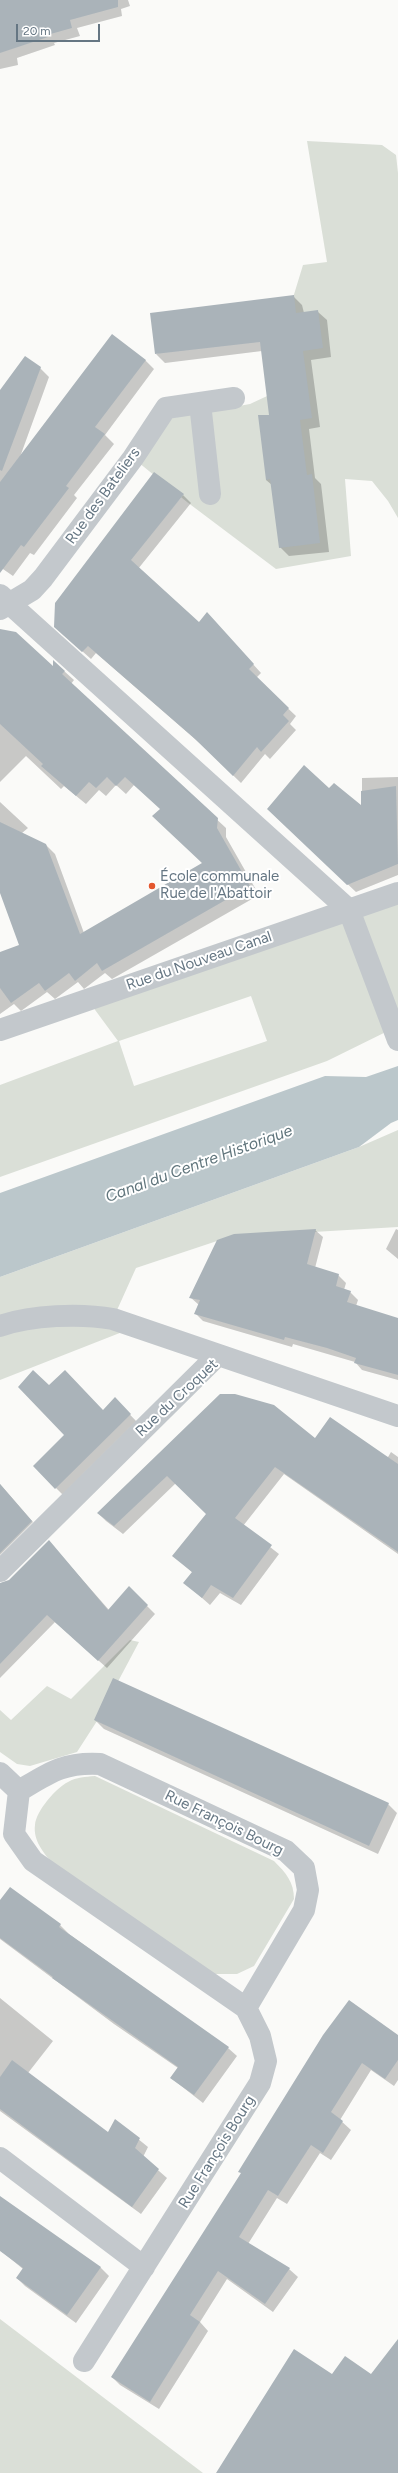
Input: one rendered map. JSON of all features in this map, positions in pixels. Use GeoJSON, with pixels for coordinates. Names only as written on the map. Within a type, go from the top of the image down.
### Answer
{"type":"FeatureCollection","features":[{"type":"Feature","properties":{"kind":"street","name":"Rue des Bateliers"},"geometry":{"type":"LineString","coordinates":[[3,603],[32,590],[43,578],[133,458],[166,408],[234,398]]}},
{"type":"Feature","properties":{"kind":"street"},"geometry":{"type":"LineString","coordinates":[[200,403],[210,494]]}},
{"type":"Feature","properties":{"kind":"street"},"geometry":{"type":"LineString","coordinates":[[3,603],[349,910],[396,1034]]}},
{"type":"Feature","properties":{"kind":"street","name":"Rue du Nouveau Canal"},"geometry":{"type":"LineString","coordinates":[[0,1030],[398,893]]}},
{"type":"Feature","properties":{"kind":"street"},"geometry":{"type":"LineString","coordinates":[[0,1326],[27,1320],[96,1316],[113,1319],[217,1356]]}},
{"type":"Feature","properties":{"kind":"street","name":"Rue du Croquet"},"geometry":{"type":"LineString","coordinates":[[0,1571],[217,1356],[398,1416]]}},
{"type":"Feature","properties":{"kind":"street","name":"Rue François Bourg"},"geometry":{"type":"LineString","coordinates":[[84,2361],[260,2083],[266,2061],[260,2036],[246,2008],[33,1861],[7,1839],[19,1791],[59,1768],[79,1762],[100,1764],[286,1851],[304,1868],[308,1890],[304,1910],[246,2008]]}},
{"type":"Feature","properties":{"kind":"street"},"geometry":{"type":"LineString","coordinates":[[0,1773],[19,1791]]}},
{"type":"Feature","properties":{"kind":"street"},"geometry":{"type":"LineString","coordinates":[[0,2158],[144,2267]]}},
{"type":"Feature","properties":{"kind":"shaded area"},"geometry":{"type":"Polygon","coordinates":[[[307,141],[382,145],[396,155],[398,173],[398,518],[388,501],[372,481],[345,479],[351,556],[276,569],[187,502],[133,458],[166,419],[250,404],[280,390],[292,301],[303,265],[327,262],[307,141]]]}},
{"type":"Feature","properties":{"kind":"shaded area"},"geometry":{"type":"Polygon","coordinates":[[[398,893],[398,1026],[327,1061],[0,1177],[0,1085],[118,1041],[87,999],[398,893]],[[251,996],[119,1041],[134,1086],[267,1041],[251,996]]]}},
{"type":"Feature","properties":{"kind":"shaded area"},"geometry":{"type":"Polygon","coordinates":[[[398,1130],[398,1227],[229,1237],[136,1268],[113,1319],[135,1327],[0,1380],[0,1277],[359,1147],[398,1130]]]}},
{"type":"Feature","properties":{"kind":"shaded area"},"geometry":{"type":"Polygon","coordinates":[[[130,1640],[139,1642],[97,1721],[77,1752],[30,1766],[17,1764],[0,1752],[0,1710],[11,1720],[47,1686],[71,1699],[130,1640]]]}},
{"type":"Feature","properties":{"kind":"shaded area"},"geometry":{"type":"Polygon","coordinates":[[[95,1776],[274,1861],[282,1870],[291,1883],[294,1899],[254,1966],[237,1974],[213,1974],[52,1863],[37,1841],[35,1830],[36,1819],[47,1800],[63,1785],[78,1778],[95,1776]]]}},
{"type":"Feature","properties":{"kind":"shaded area"},"geometry":{"type":"Polygon","coordinates":[[[0,2319],[203,2473],[0,2473],[0,2319]]]}},
{"type":"Feature","properties":{"kind":"water","name":"Canal du Centre Historique"},"geometry":{"type":"Polygon","coordinates":[[[398,1066],[398,1120],[391,1123],[359,1147],[0,1277],[0,1193],[325,1076],[366,1077],[398,1066]]]}},
{"type":"Feature","properties":{"kind":"building"},"geometry":{"type":"Polygon","coordinates":[[[0,0],[118,0],[118,7],[70,20],[72,28],[47,35],[48,37],[0,53],[0,0]]]}},
{"type":"Feature","properties":{"kind":"building"},"geometry":{"type":"Polygon","coordinates":[[[294,295],[296,313],[318,310],[323,348],[303,351],[312,418],[300,420],[307,475],[312,474],[320,543],[279,548],[270,479],[266,480],[258,415],[269,415],[260,342],[155,354],[150,313],[294,295]]]}},
{"type":"Feature","properties":{"kind":"building"},"geometry":{"type":"Polygon","coordinates":[[[112,334],[146,360],[95,427],[105,434],[66,486],[69,488],[24,547],[21,545],[0,573],[0,482],[112,334]]]}},
{"type":"Feature","properties":{"kind":"building"},"geometry":{"type":"Polygon","coordinates":[[[25,356],[41,367],[2,471],[0,470],[0,390],[25,356]]]}},
{"type":"Feature","properties":{"kind":"building"},"geometry":{"type":"Polygon","coordinates":[[[154,472],[184,494],[131,560],[199,622],[207,612],[254,664],[249,669],[289,708],[283,715],[289,721],[261,752],[257,747],[233,776],[194,738],[88,646],[82,652],[54,627],[55,603],[154,472]]]}},
{"type":"Feature","properties":{"kind":"building"},"geometry":{"type":"Polygon","coordinates":[[[0,629],[16,632],[53,666],[53,660],[65,671],[62,674],[218,818],[217,828],[250,886],[102,971],[97,963],[75,981],[69,973],[45,991],[39,983],[11,1003],[0,988],[0,952],[19,945],[0,893],[0,822],[46,844],[80,934],[202,863],[152,816],[160,809],[125,777],[116,786],[107,777],[96,788],[89,782],[76,796],[41,766],[43,764],[0,724],[0,629]]]}},
{"type":"Feature","properties":{"kind":"building"},"geometry":{"type":"Polygon","coordinates":[[[304,765],[329,788],[334,783],[361,805],[361,791],[396,786],[398,864],[347,885],[267,809],[304,765]]]}},
{"type":"Feature","properties":{"kind":"building"},"geometry":{"type":"Polygon","coordinates":[[[316,1229],[307,1264],[339,1274],[336,1286],[351,1291],[347,1302],[398,1318],[398,1375],[354,1363],[356,1358],[327,1348],[285,1337],[284,1340],[194,1314],[200,1300],[189,1298],[217,1240],[234,1234],[316,1229]]]}},
{"type":"Feature","properties":{"kind":"building"},"geometry":{"type":"Polygon","coordinates":[[[33,1370],[49,1385],[65,1370],[103,1410],[115,1397],[131,1414],[55,1489],[33,1466],[64,1435],[18,1387],[33,1370]]]}},
{"type":"Feature","properties":{"kind":"building"},"geometry":{"type":"Polygon","coordinates":[[[220,1394],[235,1394],[274,1405],[315,1438],[330,1417],[398,1464],[398,1552],[275,1467],[235,1518],[272,1545],[233,1598],[211,1585],[202,1598],[183,1583],[192,1572],[172,1556],[206,1514],[167,1476],[114,1526],[97,1513],[220,1394]]]}},
{"type":"Feature","properties":{"kind":"building"},"geometry":{"type":"Polygon","coordinates":[[[0,1484],[32,1521],[0,1553],[0,1484]]]}},
{"type":"Feature","properties":{"kind":"building"},"geometry":{"type":"Polygon","coordinates":[[[49,1540],[108,1610],[129,1586],[148,1605],[98,1661],[47,1615],[0,1664],[0,1583],[9,1580],[49,1540]]]}},
{"type":"Feature","properties":{"kind":"building"},"geometry":{"type":"Polygon","coordinates":[[[113,1678],[389,1803],[369,1846],[94,1720],[113,1678]]]}},
{"type":"Feature","properties":{"kind":"building"},"geometry":{"type":"Polygon","coordinates":[[[10,1887],[61,1924],[59,1927],[229,2047],[194,2095],[170,2078],[178,2067],[52,1978],[53,1977],[0,1938],[0,1900],[10,1887]]]}},
{"type":"Feature","properties":{"kind":"building"},"geometry":{"type":"Polygon","coordinates":[[[349,2000],[398,2035],[398,2060],[385,2079],[362,2063],[331,2112],[343,2121],[323,2153],[311,2145],[278,2196],[268,2190],[239,2237],[290,2268],[265,2304],[218,2271],[190,2315],[200,2322],[150,2402],[111,2377],[241,2173],[238,2172],[323,2035],[349,2000]]]}},
{"type":"Feature","properties":{"kind":"building"},"geometry":{"type":"Polygon","coordinates":[[[12,2060],[108,2132],[115,2119],[140,2138],[135,2148],[159,2169],[132,2207],[0,2109],[0,2077],[12,2060]]]}},
{"type":"Feature","properties":{"kind":"building"},"geometry":{"type":"Polygon","coordinates":[[[0,2196],[101,2267],[67,2315],[16,2278],[23,2268],[0,2251],[0,2196]]]}},
{"type":"Feature","properties":{"kind":"building"},"geometry":{"type":"Polygon","coordinates":[[[398,2339],[398,2473],[216,2473],[294,2349],[332,2374],[345,2356],[371,2374],[398,2339]]]}},
{"type":"Feature","properties":{"kind":"place","name":"École communale Rue de l'Abattoir"},"geometry":{"type":"Point","coordinates":[152,886]}}]}
